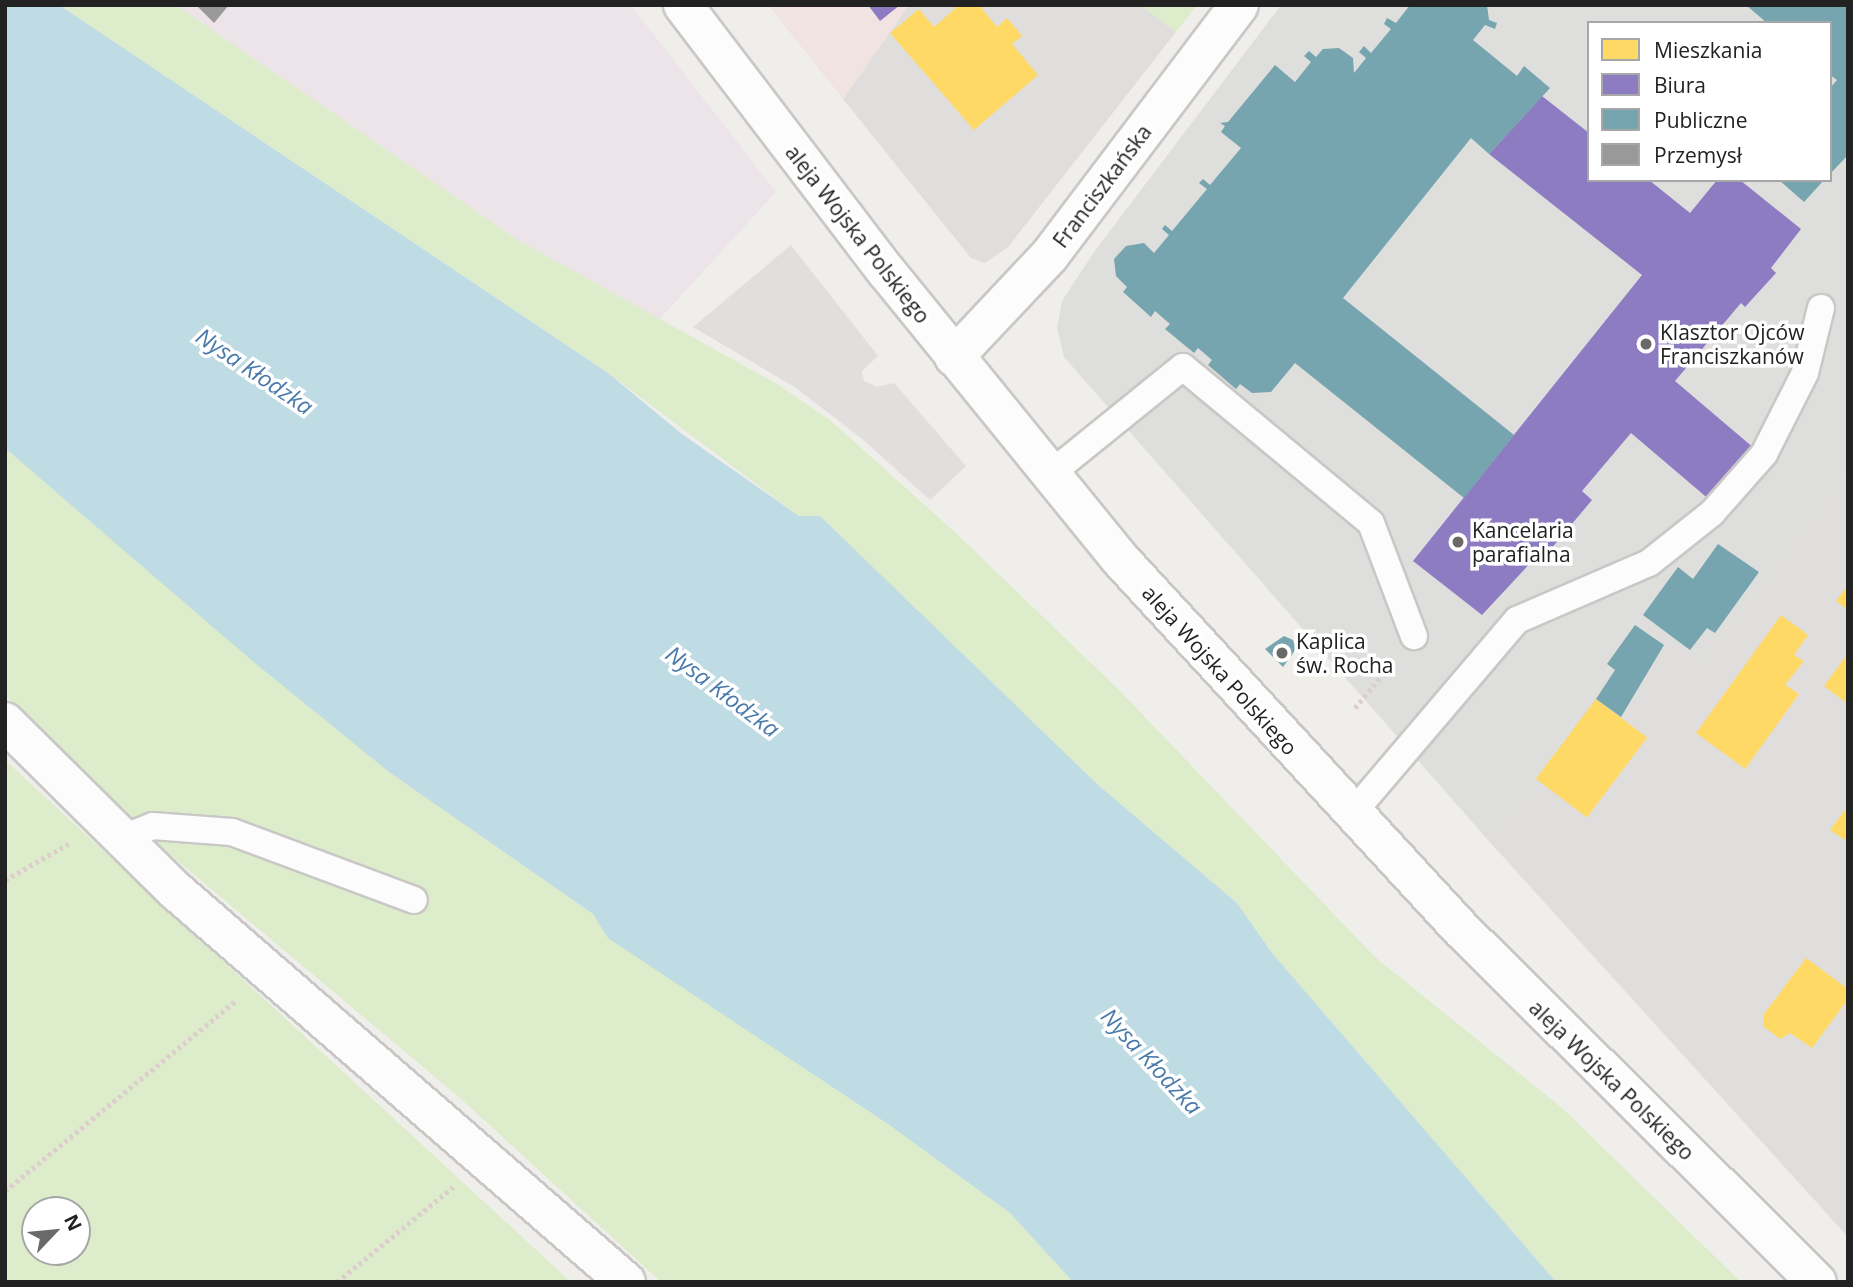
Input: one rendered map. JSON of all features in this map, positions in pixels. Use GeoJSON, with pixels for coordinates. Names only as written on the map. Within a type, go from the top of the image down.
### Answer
{"type":"FeatureCollection","features":[{"type":"Feature","properties":{"kind":"street","name":"aleja Wojska Polskiego"},"geometry":{"type":"LineString","coordinates":[[683,5],[954,357],[1049,475],[1351,815],[1546,1016],[1817,1282]]}},
{"type":"Feature","properties":{"kind":"street","name":"Franciszkańska"},"geometry":{"type":"LineString","coordinates":[[954,357],[1050,255],[1239,5]]}},
{"type":"Feature","properties":{"kind":"street"},"geometry":{"type":"LineString","coordinates":[[5,722],[115,830],[270,973],[488,1158],[626,1282]]}},
{"type":"Feature","properties":{"kind":"lane"},"geometry":{"type":"LineString","coordinates":[[1351,815],[1517,620],[1649,564],[1712,513],[1764,454],[1805,373],[1821,308]]}},
{"type":"Feature","properties":{"kind":"lane"},"geometry":{"type":"LineString","coordinates":[[1049,475],[1183,367],[1371,523],[1414,636]]}},
{"type":"Feature","properties":{"kind":"lane"},"geometry":{"type":"LineString","coordinates":[[115,830],[153,826],[232,832],[414,900]]}},
{"type":"Feature","properties":{"kind":"path"},"geometry":{"type":"LineString","coordinates":[[1355,708],[1414,636]]}},
{"type":"Feature","properties":{"kind":"path"},"geometry":{"type":"LineString","coordinates":[[5,880],[115,830]]}},
{"type":"Feature","properties":{"kind":"path"},"geometry":{"type":"LineString","coordinates":[[5,1191],[270,973]]}},
{"type":"Feature","properties":{"kind":"path"},"geometry":{"type":"LineString","coordinates":[[337,1282],[488,1158]]}},
{"type":"Feature","properties":{"kind":"shaded area"},"geometry":{"type":"Polygon","coordinates":[[[176,5],[631,5],[776,192],[660,319],[518,240],[176,5]]]}},
{"type":"Feature","properties":{"kind":"shaded area"},"geometry":{"type":"Polygon","coordinates":[[[768,5],[909,5],[843,99],[768,5]]]}},
{"type":"Feature","properties":{"kind":"shaded area"},"geometry":{"type":"Polygon","coordinates":[[[909,5],[1141,5],[1176,32],[1008,247],[985,263],[971,258],[843,99],[909,5]]]}},
{"type":"Feature","properties":{"kind":"shaded area"},"geometry":{"type":"Polygon","coordinates":[[[1281,5],[1848,5],[1848,469],[1701,662],[1642,616],[1537,780],[1487,839],[1064,357],[1057,328],[1062,301],[1094,252],[1281,5]]]}},
{"type":"Feature","properties":{"kind":"shaded area"},"geometry":{"type":"Polygon","coordinates":[[[791,245],[878,356],[862,371],[864,381],[877,387],[894,383],[966,466],[930,500],[861,438],[796,388],[693,327],[791,245]]]}},
{"type":"Feature","properties":{"kind":"shaded area"},"geometry":{"type":"Polygon","coordinates":[[[1848,469],[1848,1237],[1487,839],[1537,780],[1643,615],[1701,662],[1848,469]]]}},
{"type":"Feature","properties":{"kind":"green space"},"geometry":{"type":"Polygon","coordinates":[[[59,5],[176,5],[518,240],[777,384],[830,420],[957,534],[1120,691],[1375,957],[1562,1108],[1741,1282],[1556,1282],[1272,953],[1237,903],[1098,785],[799,516],[608,373],[59,5]]]}},
{"type":"Feature","properties":{"kind":"green space"},"geometry":{"type":"Polygon","coordinates":[[[1141,5],[1197,5],[1176,32],[1141,5]]]}},
{"type":"Feature","properties":{"kind":"green space"},"geometry":{"type":"Polygon","coordinates":[[[5,448],[389,772],[593,914],[609,938],[888,1124],[1010,1213],[1073,1282],[661,1282],[460,1098],[167,852],[5,695],[5,448]]]}},
{"type":"Feature","properties":{"kind":"green space"},"geometry":{"type":"Polygon","coordinates":[[[5,760],[571,1282],[5,1282],[5,760]]]}},
{"type":"Feature","properties":{"kind":"water","name":"Nysa Kłodzka"},"geometry":{"type":"Polygon","coordinates":[[[5,5],[59,5],[608,373],[682,434],[799,516],[820,516],[1098,785],[1237,903],[1272,953],[1556,1282],[1073,1282],[1010,1213],[888,1124],[608,938],[593,914],[389,772],[250,659],[5,448],[5,5]]]}},
{"type":"Feature","properties":{"kind":"building: Mieszkania"},"geometry":{"type":"Polygon","coordinates":[[[959,5],[979,5],[997,27],[1007,18],[1022,36],[1012,44],[1038,75],[974,130],[890,33],[919,9],[934,27],[959,5]]]}},
{"type":"Feature","properties":{"kind":"building: Mieszkania"},"geometry":{"type":"Polygon","coordinates":[[[1848,585],[1848,610],[1836,601],[1848,585]]]}},
{"type":"Feature","properties":{"kind":"building: Mieszkania"},"geometry":{"type":"Polygon","coordinates":[[[1781,615],[1808,635],[1794,655],[1804,661],[1785,685],[1799,694],[1745,769],[1696,733],[1781,615]]]}},
{"type":"Feature","properties":{"kind":"building: Mieszkania"},"geometry":{"type":"Polygon","coordinates":[[[1848,653],[1848,704],[1824,686],[1848,653]]]}},
{"type":"Feature","properties":{"kind":"building: Mieszkania"},"geometry":{"type":"Polygon","coordinates":[[[1596,699],[1647,738],[1587,817],[1536,779],[1596,699]]]}},
{"type":"Feature","properties":{"kind":"building: Mieszkania"},"geometry":{"type":"Polygon","coordinates":[[[1848,806],[1848,842],[1830,830],[1848,806]]]}},
{"type":"Feature","properties":{"kind":"building: Mieszkania"},"geometry":{"type":"Polygon","coordinates":[[[1806,958],[1848,989],[1848,999],[1812,1048],[1790,1033],[1780,1039],[1763,1026],[1764,1014],[1806,958]]]}},
{"type":"Feature","properties":{"kind":"building: Biura"},"geometry":{"type":"Polygon","coordinates":[[[868,5],[900,5],[880,21],[868,5]]]}},
{"type":"Feature","properties":{"kind":"building: Biura","name":"Klasztor Ojców Franciszkanów"},"geometry":{"type":"Polygon","coordinates":[[[1542,96],[1587,131],[1587,182],[1651,182],[1690,213],[1715,182],[1742,182],[1801,229],[1771,268],[1776,273],[1745,307],[1741,303],[1675,381],[1755,449],[1711,501],[1631,433],[1582,491],[1592,500],[1540,562],[1535,558],[1482,615],[1413,561],[1642,275],[1489,154],[1542,96]]]}},
{"type":"Feature","properties":{"kind":"building: Publiczne"},"geometry":{"type":"Polygon","coordinates":[[[1410,5],[1487,5],[1489,20],[1497,23],[1495,29],[1485,25],[1473,40],[1517,76],[1524,66],[1550,88],[1489,154],[1471,138],[1343,298],[1514,435],[1464,498],[1295,363],[1271,392],[1252,393],[1240,384],[1236,389],[1208,365],[1212,360],[1198,348],[1194,353],[1165,329],[1170,324],[1155,311],[1151,317],[1123,292],[1127,287],[1116,276],[1114,259],[1126,246],[1144,243],[1154,253],[1169,235],[1162,229],[1165,225],[1172,231],[1207,189],[1199,183],[1203,179],[1210,185],[1241,148],[1221,132],[1225,126],[1220,123],[1228,122],[1275,65],[1295,82],[1311,62],[1304,56],[1309,51],[1316,57],[1323,49],[1339,48],[1353,58],[1354,73],[1366,58],[1359,52],[1364,46],[1371,53],[1391,29],[1384,24],[1387,18],[1396,23],[1410,5]]]}},
{"type":"Feature","properties":{"kind":"building: Publiczne"},"geometry":{"type":"Polygon","coordinates":[[[1746,5],[1848,5],[1848,155],[1832,172],[1832,86],[1837,80],[1832,76],[1832,21],[1765,21],[1746,5]]]}},
{"type":"Feature","properties":{"kind":"building: Publiczne"},"geometry":{"type":"Polygon","coordinates":[[[1781,182],[1822,182],[1804,202],[1781,182]]]}},
{"type":"Feature","properties":{"kind":"building: Publiczne"},"geometry":{"type":"Polygon","coordinates":[[[1718,544],[1759,572],[1715,633],[1707,628],[1690,650],[1643,615],[1678,567],[1693,579],[1718,544]]]}},
{"type":"Feature","properties":{"kind":"building: Publiczne"},"geometry":{"type":"Polygon","coordinates":[[[1635,625],[1664,645],[1621,717],[1596,699],[1615,670],[1607,664],[1635,625]]]}},
{"type":"Feature","properties":{"kind":"building: Publiczne","name":"Kaplica św. Rocha"},"geometry":{"type":"Polygon","coordinates":[[[1284,636],[1293,640],[1296,649],[1283,667],[1265,649],[1284,636]]]}},
{"type":"Feature","properties":{"kind":"building: Przemysł"},"geometry":{"type":"Polygon","coordinates":[[[196,5],[229,5],[214,23],[196,5]]]}},
{"type":"Feature","properties":{"kind":"place","name":"Klasztor Ojców Franciszkanów"},"geometry":{"type":"Point","coordinates":[1646,344]}},
{"type":"Feature","properties":{"kind":"place","name":"Kancelaria parafialna"},"geometry":{"type":"Point","coordinates":[1458,542]}},
{"type":"Feature","properties":{"kind":"place","name":"Kaplica św. Rocha"},"geometry":{"type":"Point","coordinates":[1282,653]}}]}
